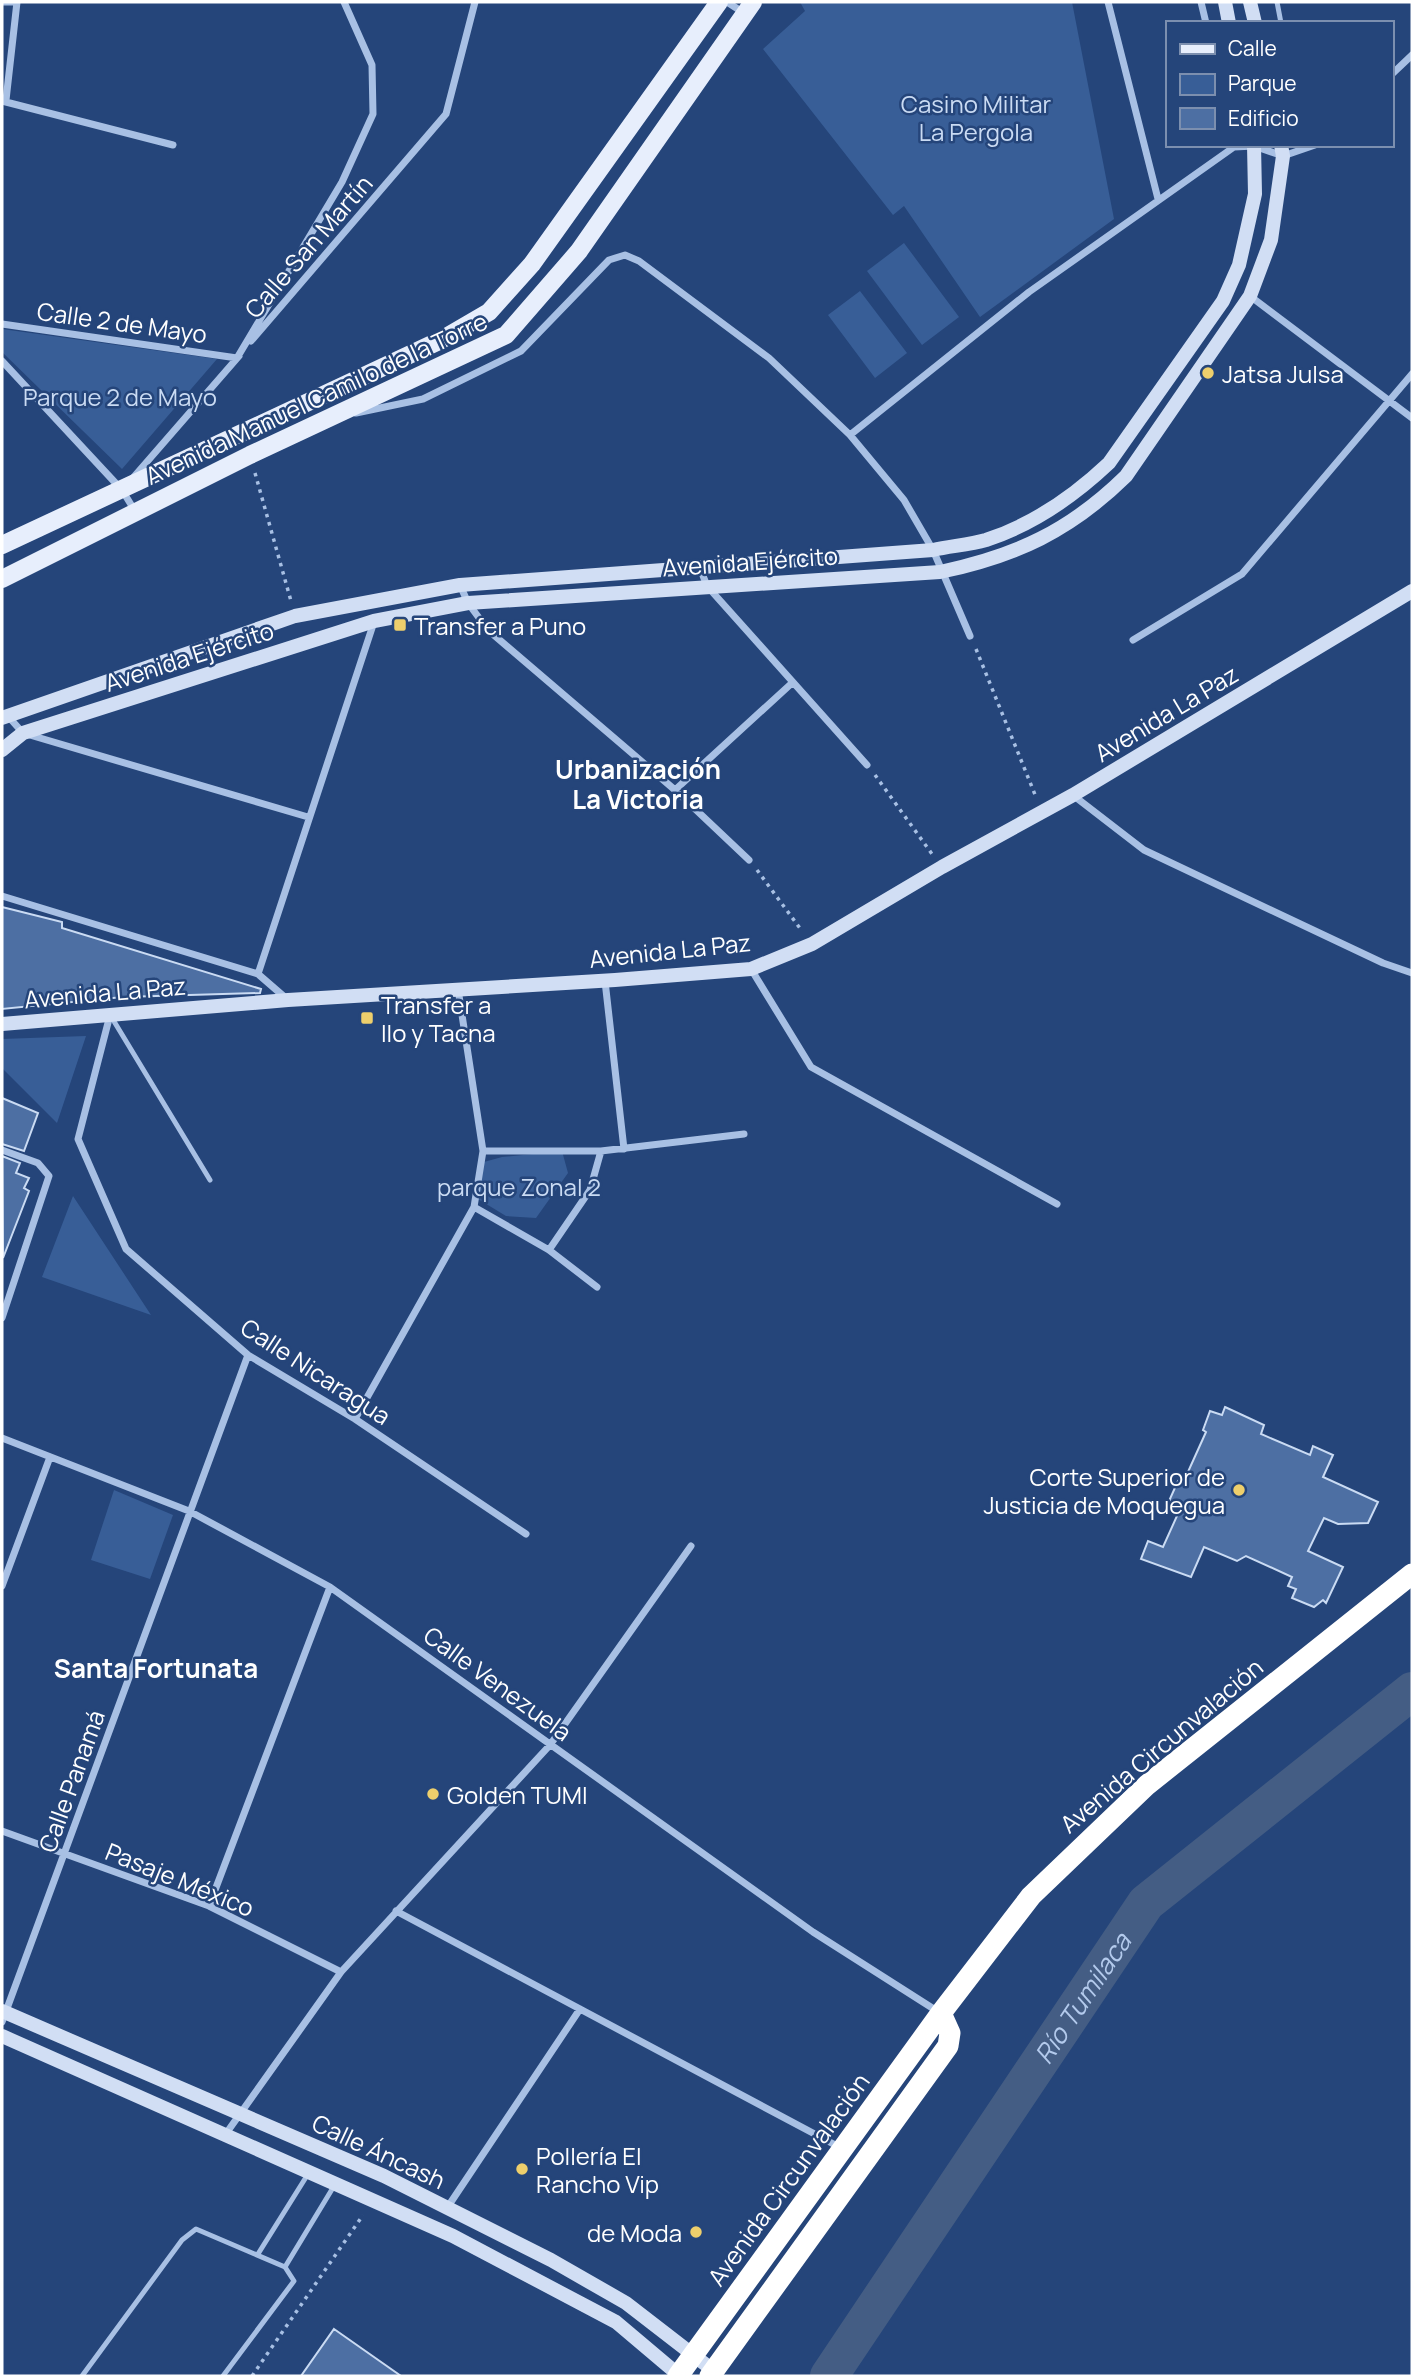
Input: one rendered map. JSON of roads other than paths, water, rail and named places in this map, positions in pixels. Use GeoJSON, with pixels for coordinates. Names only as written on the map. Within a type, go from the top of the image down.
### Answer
{"type":"FeatureCollection","features":[{"type":"Feature","properties":{"kind":"highway","name":"Avenida Circunvalación"},"geometry":{"type":"LineString","coordinates":[[679,2376],[941,2013],[1031,1896],[1147,1785],[1412,1574]]}},
{"type":"Feature","properties":{"kind":"highway"},"geometry":{"type":"LineString","coordinates":[[712,2374],[948,2046],[950,2033],[941,2013]]}},
{"type":"Feature","properties":{"kind":"main road","name":"Avenida Manuel Camilo de la Torre"},"geometry":{"type":"LineString","coordinates":[[2,545],[441,340],[489,312],[532,264],[719,2]]}},
{"type":"Feature","properties":{"kind":"main road"},"geometry":{"type":"LineString","coordinates":[[1225,2],[1229,21]]}},
{"type":"Feature","properties":{"kind":"main road"},"geometry":{"type":"LineString","coordinates":[[1250,2],[1255,21]]}},
{"type":"Feature","properties":{"kind":"main road","name":"Avenida Manuel Camilo de la Torre"},"geometry":{"type":"LineString","coordinates":[[2,579],[250,455],[506,335],[579,251],[749,8]]}},
{"type":"Feature","properties":{"kind":"main road","name":"Avenida Ejército"},"geometry":{"type":"LineString","coordinates":[[4,716],[295,616],[460,585],[933,550],[986,540],[1044,514],[1090,481],[1109,463],[1223,301],[1239,265],[1255,194],[1254,147]]}},
{"type":"Feature","properties":{"kind":"main road","name":"Avenida Ejército"},"geometry":{"type":"LineString","coordinates":[[2,750],[23,733],[374,621],[468,603],[940,572],[992,561],[1052,533],[1105,496],[1126,476],[1250,296],[1271,240],[1282,151]]}},
{"type":"Feature","properties":{"kind":"main road"},"geometry":{"type":"LineString","coordinates":[[1109,463],[1126,476]]}},
{"type":"Feature","properties":{"kind":"main road","name":"Avenida La Paz"},"geometry":{"type":"LineString","coordinates":[[2,1024],[288,1000],[605,981],[751,969],[812,944],[942,867],[1073,796],[1412,591]]}},
{"type":"Feature","properties":{"kind":"main road","name":"Calle Áncash"},"geometry":{"type":"LineString","coordinates":[[3,2015],[240,2112],[447,2208],[551,2260],[626,2303],[694,2355],[712,2374]]}},
{"type":"Feature","properties":{"kind":"main road","name":"Calle Áncash"},"geometry":{"type":"LineString","coordinates":[[2,2036],[453,2236],[616,2322],[679,2376]]}},
{"type":"Feature","properties":{"kind":"street"},"geometry":{"type":"LineString","coordinates":[[2,2],[16,2],[4,101],[173,145]]}},
{"type":"Feature","properties":{"kind":"street"},"geometry":{"type":"LineString","coordinates":[[237,358],[342,182],[373,114],[372,65],[344,2]]}},
{"type":"Feature","properties":{"kind":"street","name":"Calle San Martín"},"geometry":{"type":"LineString","coordinates":[[122,490],[446,114],[475,2]]}},
{"type":"Feature","properties":{"kind":"street"},"geometry":{"type":"LineString","coordinates":[[727,2],[749,8]]}},
{"type":"Feature","properties":{"kind":"street"},"geometry":{"type":"LineString","coordinates":[[1108,2],[1158,199]]}},
{"type":"Feature","properties":{"kind":"street"},"geometry":{"type":"LineString","coordinates":[[1202,2],[1206,21]]}},
{"type":"Feature","properties":{"kind":"street"},"geometry":{"type":"LineString","coordinates":[[1393,73],[1410,59]]}},
{"type":"Feature","properties":{"kind":"street"},"geometry":{"type":"LineString","coordinates":[[850,435],[1029,292],[1233,147]]}},
{"type":"Feature","properties":{"kind":"street"},"geometry":{"type":"LineString","coordinates":[[1263,147],[1282,151],[1306,147]]}},
{"type":"Feature","properties":{"kind":"street"},"geometry":{"type":"LineString","coordinates":[[331,419],[423,399],[521,351],[609,260],[625,255],[639,261],[769,358],[850,435],[904,500],[933,550],[940,572],[970,636]]}},
{"type":"Feature","properties":{"kind":"street"},"geometry":{"type":"LineString","coordinates":[[1250,296],[1412,418]]}},
{"type":"Feature","properties":{"kind":"street","name":"Calle 2 de Mayo"},"geometry":{"type":"LineString","coordinates":[[2,324],[237,358]]}},
{"type":"Feature","properties":{"kind":"street"},"geometry":{"type":"LineString","coordinates":[[2,362],[122,490],[135,511]]}},
{"type":"Feature","properties":{"kind":"street"},"geometry":{"type":"LineString","coordinates":[[1133,640],[1242,574],[1412,374]]}},
{"type":"Feature","properties":{"kind":"street"},"geometry":{"type":"LineString","coordinates":[[700,568],[707,586],[867,765]]}},
{"type":"Feature","properties":{"kind":"street"},"geometry":{"type":"LineString","coordinates":[[460,585],[468,603],[488,630],[675,790],[749,860]]}},
{"type":"Feature","properties":{"kind":"street"},"geometry":{"type":"LineString","coordinates":[[258,974],[374,621]]}},
{"type":"Feature","properties":{"kind":"street"},"geometry":{"type":"LineString","coordinates":[[675,790],[792,683]]}},
{"type":"Feature","properties":{"kind":"street"},"geometry":{"type":"LineString","coordinates":[[4,716],[23,733],[308,817]]}},
{"type":"Feature","properties":{"kind":"street"},"geometry":{"type":"LineString","coordinates":[[1073,796],[1144,850],[1383,963],[1412,973]]}},
{"type":"Feature","properties":{"kind":"street"},"geometry":{"type":"LineString","coordinates":[[2,896],[258,974],[288,1000]]}},
{"type":"Feature","properties":{"kind":"street"},"geometry":{"type":"LineString","coordinates":[[751,969],[811,1067],[1057,1204]]}},
{"type":"Feature","properties":{"kind":"street"},"geometry":{"type":"LineString","coordinates":[[605,981],[624,1149]]}},
{"type":"Feature","properties":{"kind":"street"},"geometry":{"type":"LineString","coordinates":[[355,1419],[474,1207],[483,1150],[458,989]]}},
{"type":"Feature","properties":{"kind":"street","name":"Calle Nicaragua"},"geometry":{"type":"LineString","coordinates":[[110,1015],[78,1139],[126,1249],[248,1355],[355,1419],[526,1534]]}},
{"type":"Feature","properties":{"kind":"street"},"geometry":{"type":"LineString","coordinates":[[483,1150],[601,1151],[744,1134]]}},
{"type":"Feature","properties":{"kind":"street"},"geometry":{"type":"LineString","coordinates":[[2,1150],[38,1163],[49,1176],[2,1318]]}},
{"type":"Feature","properties":{"kind":"street"},"geometry":{"type":"LineString","coordinates":[[549,1250],[590,1190],[601,1151]]}},
{"type":"Feature","properties":{"kind":"street"},"geometry":{"type":"LineString","coordinates":[[474,1207],[549,1250],[597,1287]]}},
{"type":"Feature","properties":{"kind":"street","name":"Calle Panamá"},"geometry":{"type":"LineString","coordinates":[[3,2015],[248,1355]]}},
{"type":"Feature","properties":{"kind":"street","name":"Calle Venezuela"},"geometry":{"type":"LineString","coordinates":[[2,1438],[189,1511],[330,1587],[813,1932],[941,2013]]}},
{"type":"Feature","properties":{"kind":"street"},"geometry":{"type":"LineString","coordinates":[[2,1586],[50,1457]]}},
{"type":"Feature","properties":{"kind":"street"},"geometry":{"type":"LineString","coordinates":[[225,2134],[341,1972],[550,1745],[691,1546]]}},
{"type":"Feature","properties":{"kind":"street"},"geometry":{"type":"LineString","coordinates":[[209,1906],[330,1587]]}},
{"type":"Feature","properties":{"kind":"street","name":"Pasaje México"},"geometry":{"type":"LineString","coordinates":[[2,1831],[209,1906],[341,1972]]}},
{"type":"Feature","properties":{"kind":"street"},"geometry":{"type":"LineString","coordinates":[[396,1911],[842,2149]]}},
{"type":"Feature","properties":{"kind":"street"},"geometry":{"type":"LineString","coordinates":[[447,2208],[580,2009]]}},
{"type":"Feature","properties":{"kind":"lane"},"geometry":{"type":"LineString","coordinates":[[1276,2],[1281,21]]}},
{"type":"Feature","properties":{"kind":"lane"},"geometry":{"type":"LineString","coordinates":[[110,1015],[210,1180]]}},
{"type":"Feature","properties":{"kind":"lane"},"geometry":{"type":"LineString","coordinates":[[258,2254],[309,2172]]}},
{"type":"Feature","properties":{"kind":"lane"},"geometry":{"type":"LineString","coordinates":[[285,2267],[336,2182]]}},
{"type":"Feature","properties":{"kind":"lane"},"geometry":{"type":"LineString","coordinates":[[82,2376],[182,2241],[196,2229],[285,2267],[294,2281],[223,2376]]}},
{"type":"Feature","properties":{"kind":"waterway","name":"Río Tumilaca"},"geometry":{"type":"LineString","coordinates":[[829,2376],[1146,1903],[1412,1691]]}},
{"type":"Feature","properties":{"kind":"place","name":"Jatsa Julsa"},"geometry":{"type":"Point","coordinates":[1208,373]}},
{"type":"Feature","properties":{"kind":"place","name":"Transfer a Puno"},"geometry":{"type":"Point","coordinates":[400,625]}},
{"type":"Feature","properties":{"kind":"place","name":"Transfer a Ilo y Tacna"},"geometry":{"type":"Point","coordinates":[367,1018]}},
{"type":"Feature","properties":{"kind":"place","name":"Corte Superior de Justicia de Moquegua"},"geometry":{"type":"Point","coordinates":[1239,1490]}},
{"type":"Feature","properties":{"kind":"place","name":"Golden TUMI"},"geometry":{"type":"Point","coordinates":[433,1794]}},
{"type":"Feature","properties":{"kind":"place","name":"Pollería El Rancho Vip"},"geometry":{"type":"Point","coordinates":[522,2169]}},
{"type":"Feature","properties":{"kind":"place","name":"de Moda"},"geometry":{"type":"Point","coordinates":[696,2232]}},
{"type":"Feature","properties":{"kind":"district","name":"Urbanización La Victoria"},"geometry":{"type":"Point","coordinates":[638,784]}},
{"type":"Feature","properties":{"kind":"district","name":"Santa Fortunata"},"geometry":{"type":"Point","coordinates":[156,1668]}},
{"type":"Feature","properties":{"kind":"park label","name":"Casino Militar La Pergola"},"geometry":{"type":"Point","coordinates":[976,117]}},
{"type":"Feature","properties":{"kind":"park label","name":"Parque 2 de Mayo"},"geometry":{"type":"Point","coordinates":[120,396]}},
{"type":"Feature","properties":{"kind":"park label","name":"parque Zonal 2"},"geometry":{"type":"Point","coordinates":[519,1186]}}]}
